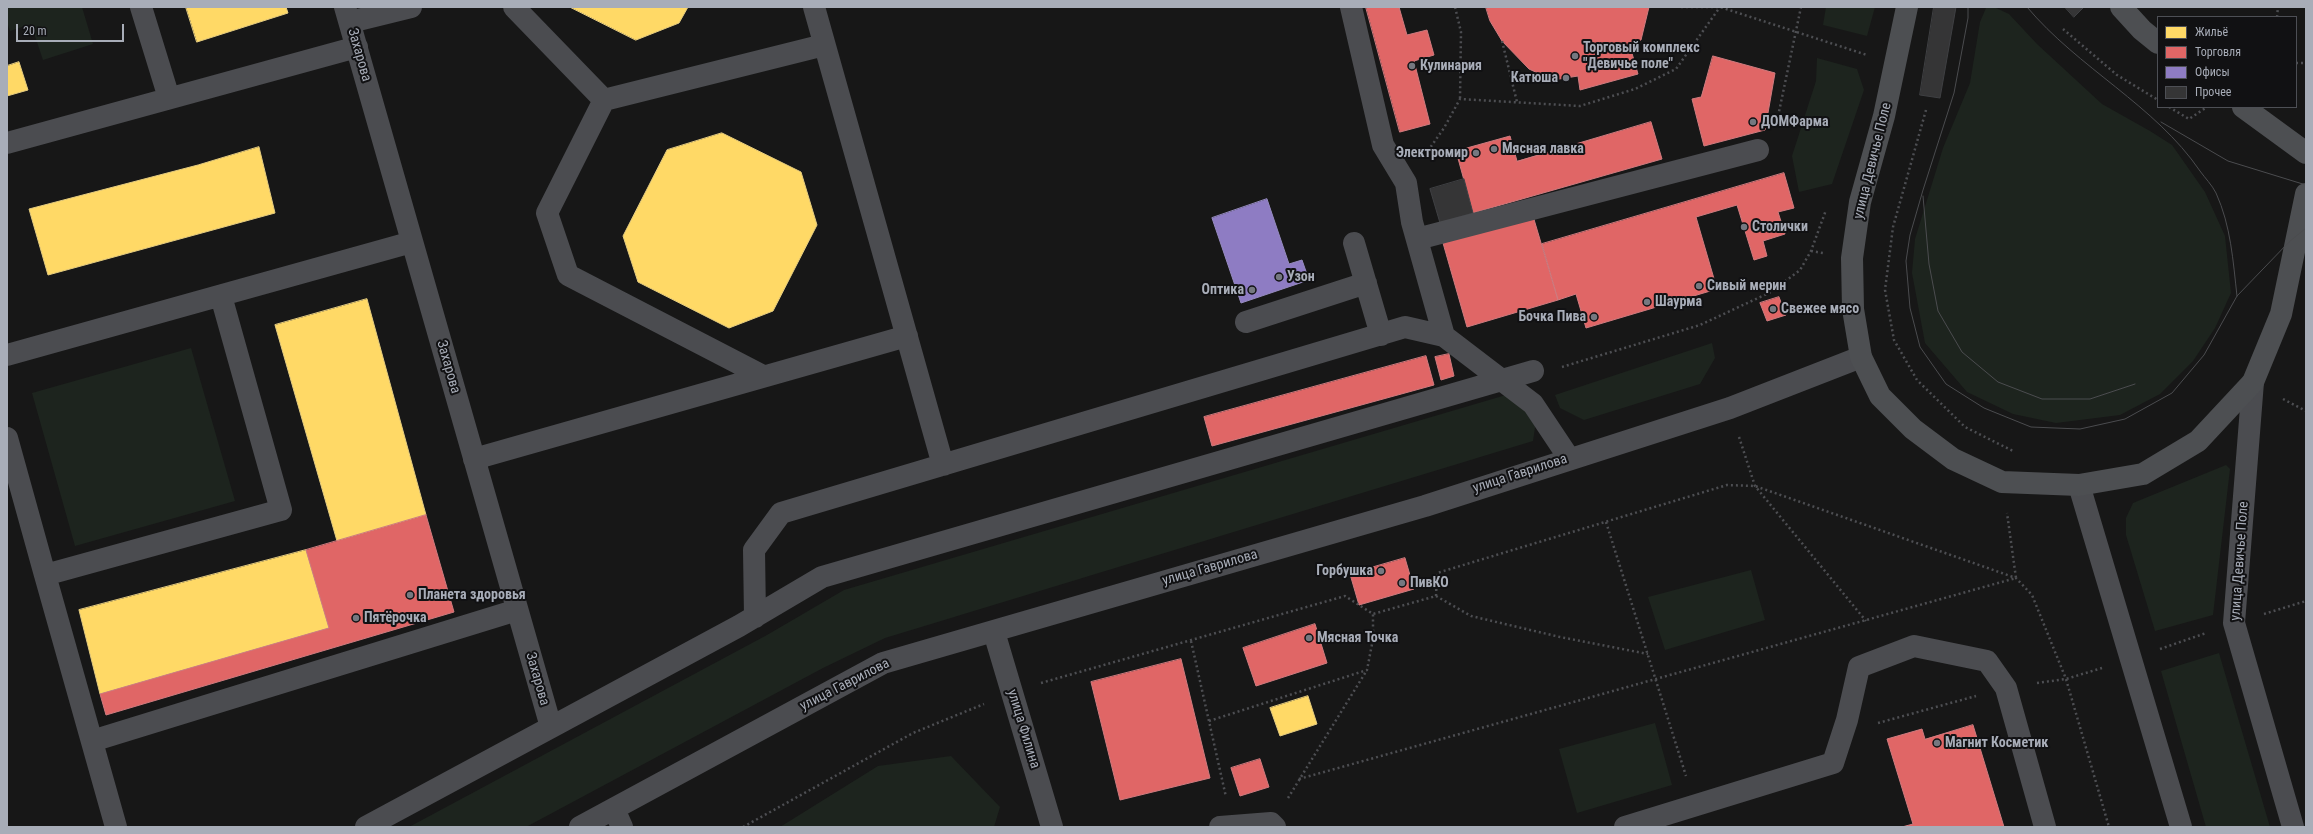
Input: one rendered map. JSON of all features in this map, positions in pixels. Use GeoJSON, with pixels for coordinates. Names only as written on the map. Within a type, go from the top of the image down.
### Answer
{"type":"FeatureCollection","features":[{"type":"Feature","properties":{"kind":"main road","name":"улица Девичье Поле"},"geometry":{"type":"LineString","coordinates":[[1908,7],[1884,116],[1860,202],[1852,258],[1852,309],[1861,357],[1880,396],[1913,429],[1953,459],[2002,482],[2078,485],[2143,474],[2198,441],[2253,382],[2281,314],[2306,194]]}},
{"type":"Feature","properties":{"kind":"main road"},"geometry":{"type":"LineString","coordinates":[[2121,7],[2142,30],[2157,42]]}},
{"type":"Feature","properties":{"kind":"main road"},"geometry":{"type":"LineString","coordinates":[[2244,108],[2306,153]]}},
{"type":"Feature","properties":{"kind":"street"},"geometry":{"type":"LineString","coordinates":[[141,7],[169,98]]}},
{"type":"Feature","properties":{"kind":"street"},"geometry":{"type":"LineString","coordinates":[[347,15],[411,7]]}},
{"type":"Feature","properties":{"kind":"street"},"geometry":{"type":"LineString","coordinates":[[514,7],[604,100]]}},
{"type":"Feature","properties":{"kind":"street"},"geometry":{"type":"LineString","coordinates":[[814,7],[944,465]]}},
{"type":"Feature","properties":{"kind":"street"},"geometry":{"type":"LineString","coordinates":[[1351,7],[1383,145],[1406,183],[1417,239],[1444,336]]}},
{"type":"Feature","properties":{"kind":"street","name":"Захарова"},"geometry":{"type":"LineString","coordinates":[[347,15],[551,727]]}},
{"type":"Feature","properties":{"kind":"street"},"geometry":{"type":"LineString","coordinates":[[763,376],[568,275],[547,213],[604,100],[824,45]]}},
{"type":"Feature","properties":{"kind":"street"},"geometry":{"type":"LineString","coordinates":[[7,143],[356,47]]}},
{"type":"Feature","properties":{"kind":"street"},"geometry":{"type":"LineString","coordinates":[[1417,239],[1758,150]]}},
{"type":"Feature","properties":{"kind":"street"},"geometry":{"type":"LineString","coordinates":[[7,354],[412,242]]}},
{"type":"Feature","properties":{"kind":"street"},"geometry":{"type":"LineString","coordinates":[[1354,243],[1381,335]]}},
{"type":"Feature","properties":{"kind":"street"},"geometry":{"type":"LineString","coordinates":[[1246,322],[1366,283]]}},
{"type":"Feature","properties":{"kind":"street"},"geometry":{"type":"LineString","coordinates":[[45,575],[281,510],[221,296]]}},
{"type":"Feature","properties":{"kind":"street"},"geometry":{"type":"LineString","coordinates":[[755,617],[754,550],[781,513],[1405,327],[1444,336],[1533,404],[1568,458]]}},
{"type":"Feature","properties":{"kind":"street"},"geometry":{"type":"LineString","coordinates":[[474,459],[907,336]]}},
{"type":"Feature","properties":{"kind":"street","name":"улица Гаврилова"},"geometry":{"type":"LineString","coordinates":[[580,827],[618,818],[883,663],[1425,506],[1568,458],[1730,408],[1861,357]]}},
{"type":"Feature","properties":{"kind":"street"},"geometry":{"type":"LineString","coordinates":[[366,827],[755,617],[822,577],[1533,371]]}},
{"type":"Feature","properties":{"kind":"street","name":"улица Девичье Поле"},"geometry":{"type":"LineString","coordinates":[[2253,382],[2234,623],[2293,827]]}},
{"type":"Feature","properties":{"kind":"street"},"geometry":{"type":"LineString","coordinates":[[7,438],[116,827]]}},
{"type":"Feature","properties":{"kind":"street"},"geometry":{"type":"LineString","coordinates":[[2078,485],[2129,659],[2181,827]]}},
{"type":"Feature","properties":{"kind":"street"},"geometry":{"type":"LineString","coordinates":[[92,741],[517,610]]}},
{"type":"Feature","properties":{"kind":"street","name":"улица Филина"},"geometry":{"type":"LineString","coordinates":[[994,632],[1052,827]]}},
{"type":"Feature","properties":{"kind":"street"},"geometry":{"type":"LineString","coordinates":[[1625,827],[1833,764],[1847,720],[1859,667],[1914,646],[1987,661],[2006,688],[2045,827]]}},
{"type":"Feature","properties":{"kind":"street"},"geometry":{"type":"LineString","coordinates":[[1226,826],[1273,825]]}},
{"type":"Feature","properties":{"kind":"path"},"geometry":{"type":"LineString","coordinates":[[1406,183],[1444,128],[1460,99],[1461,32],[1455,7]]}},
{"type":"Feature","properties":{"kind":"path"},"geometry":{"type":"LineString","coordinates":[[1681,7],[1720,7],[1875,58]]}},
{"type":"Feature","properties":{"kind":"path"},"geometry":{"type":"LineString","coordinates":[[1460,99],[1580,106],[1635,89],[1676,69],[1720,7]]}},
{"type":"Feature","properties":{"kind":"path"},"geometry":{"type":"LineString","coordinates":[[1758,150],[1774,136],[1794,31],[1801,7]]}},
{"type":"Feature","properties":{"kind":"path"},"geometry":{"type":"LineString","coordinates":[[2063,28],[2117,75],[2157,99]]}},
{"type":"Feature","properties":{"kind":"path"},"geometry":{"type":"LineString","coordinates":[[1502,40],[1517,102]]}},
{"type":"Feature","properties":{"kind":"path"},"geometry":{"type":"LineString","coordinates":[[2171,108],[2189,119],[2206,108]]}},
{"type":"Feature","properties":{"kind":"path"},"geometry":{"type":"LineString","coordinates":[[1926,110],[1893,227],[1885,290],[1894,340],[1917,380],[1965,428],[2013,451],[2021,452]]}},
{"type":"Feature","properties":{"kind":"path"},"geometry":{"type":"LineString","coordinates":[[1533,371],[1559,368],[1700,325],[1771,292],[1800,270],[1811,251],[1829,204]]}},
{"type":"Feature","properties":{"kind":"path"},"geometry":{"type":"LineString","coordinates":[[1730,408],[1755,486],[1866,621]]}},
{"type":"Feature","properties":{"kind":"path"},"geometry":{"type":"LineString","coordinates":[[2002,482],[2016,578]]}},
{"type":"Feature","properties":{"kind":"path"},"geometry":{"type":"LineString","coordinates":[[1436,596],[1437,573],[1727,485],[1755,486],[2016,578],[2032,595],[2066,679],[2109,827]]}},
{"type":"Feature","properties":{"kind":"path"},"geometry":{"type":"LineString","coordinates":[[1606,522],[1695,806]]}},
{"type":"Feature","properties":{"kind":"path"},"geometry":{"type":"LineString","coordinates":[[1300,779],[1656,681],[2016,578]]}},
{"type":"Feature","properties":{"kind":"path"},"geometry":{"type":"LineString","coordinates":[[743,827],[913,733],[1012,691],[1345,596],[1373,614],[1436,596],[1471,616],[1560,637],[1648,654]]}},
{"type":"Feature","properties":{"kind":"path"},"geometry":{"type":"LineString","coordinates":[[1273,825],[1367,670],[1373,638],[1373,614]]}},
{"type":"Feature","properties":{"kind":"path"},"geometry":{"type":"LineString","coordinates":[[1191,641],[1209,721],[1226,826]]}},
{"type":"Feature","properties":{"kind":"path"},"geometry":{"type":"LineString","coordinates":[[2066,679],[2129,659]]}},
{"type":"Feature","properties":{"kind":"path"},"geometry":{"type":"LineString","coordinates":[[1209,721],[1367,670]]}},
{"type":"Feature","properties":{"kind":"shaded area"},"geometry":{"type":"Polygon","coordinates":[[[7,7],[82,7],[93,44],[43,60],[31,24],[10,31],[7,22],[7,7]]]}},
{"type":"Feature","properties":{"kind":"shaded area"},"geometry":{"type":"Polygon","coordinates":[[[1826,7],[1875,7],[1867,36],[1823,25],[1826,7]]]}},
{"type":"Feature","properties":{"kind":"shaded area"},"geometry":{"type":"Polygon","coordinates":[[[1994,7],[2009,14],[2037,44],[2102,104],[2172,145],[2205,192],[2225,236],[2231,293],[2215,328],[2193,361],[2160,394],[2120,415],[2056,423],[2013,414],[1967,392],[1925,343],[1912,273],[1915,239],[1943,148],[1970,83],[1980,22],[1986,8],[1994,7]]]}},
{"type":"Feature","properties":{"kind":"shaded area"},"geometry":{"type":"Polygon","coordinates":[[[1817,58],[1857,69],[1864,90],[1832,184],[1799,192],[1792,156],[1816,81],[1817,58]]]}},
{"type":"Feature","properties":{"kind":"shaded area"},"geometry":{"type":"Polygon","coordinates":[[[1712,343],[1715,358],[1700,384],[1584,420],[1560,408],[1555,395],[1712,343]]]}},
{"type":"Feature","properties":{"kind":"shaded area"},"geometry":{"type":"Polygon","coordinates":[[[191,348],[235,501],[75,546],[32,393],[191,348]]]}},
{"type":"Feature","properties":{"kind":"shaded area"},"geometry":{"type":"Polygon","coordinates":[[[1506,395],[1536,421],[1533,441],[885,638],[823,668],[526,827],[409,827],[767,635],[844,590],[1506,395]]]}},
{"type":"Feature","properties":{"kind":"shaded area"},"geometry":{"type":"Polygon","coordinates":[[[2226,465],[2230,469],[2213,615],[2155,631],[2126,535],[2126,518],[2133,503],[2226,465]]]}},
{"type":"Feature","properties":{"kind":"shaded area"},"geometry":{"type":"Polygon","coordinates":[[[1751,570],[1765,620],[1665,650],[1648,597],[1751,570]]]}},
{"type":"Feature","properties":{"kind":"shaded area"},"geometry":{"type":"Polygon","coordinates":[[[2219,653],[2270,827],[2206,827],[2161,671],[2219,653]]]}},
{"type":"Feature","properties":{"kind":"shaded area"},"geometry":{"type":"Polygon","coordinates":[[[1655,723],[1672,785],[1577,813],[1559,749],[1655,723]]]}},
{"type":"Feature","properties":{"kind":"shaded area"},"geometry":{"type":"Polygon","coordinates":[[[951,756],[1000,807],[994,827],[780,827],[878,766],[951,756]]]}},
{"type":"Feature","properties":{"kind":"building: Жильё"},"geometry":{"type":"Polygon","coordinates":[[[186,7],[286,7],[288,13],[197,42],[186,7]]]}},
{"type":"Feature","properties":{"kind":"building: Жильё"},"geometry":{"type":"Polygon","coordinates":[[[570,7],[688,7],[679,23],[636,40],[570,7]]]}},
{"type":"Feature","properties":{"kind":"building: Жильё"},"geometry":{"type":"Polygon","coordinates":[[[19,62],[28,90],[7,96],[7,66],[19,62]]]}},
{"type":"Feature","properties":{"kind":"building: Жильё"},"geometry":{"type":"Polygon","coordinates":[[[722,133],[801,172],[817,225],[773,311],[729,328],[638,282],[623,236],[667,150],[722,133]]]}},
{"type":"Feature","properties":{"kind":"building: Жильё"},"geometry":{"type":"Polygon","coordinates":[[[259,147],[275,213],[48,275],[29,209],[198,165],[259,147]]]}},
{"type":"Feature","properties":{"kind":"building: Жильё"},"geometry":{"type":"Polygon","coordinates":[[[367,299],[426,515],[337,541],[275,325],[367,299]]]}},
{"type":"Feature","properties":{"kind":"building: Жильё"},"geometry":{"type":"Polygon","coordinates":[[[306,550],[329,628],[100,694],[79,610],[306,550]]]}},
{"type":"Feature","properties":{"kind":"building: Жильё"},"geometry":{"type":"Polygon","coordinates":[[[1308,696],[1317,724],[1280,736],[1270,708],[1308,696]]]}},
{"type":"Feature","properties":{"kind":"building: Торговля"},"geometry":{"type":"Polygon","coordinates":[[[1366,7],[1399,7],[1407,35],[1427,30],[1434,55],[1414,61],[1430,124],[1400,132],[1366,7]]]}},
{"type":"Feature","properties":{"kind":"building: Торговля","name":"Торговый комплекс \"Девичье поле\""},"geometry":{"type":"Polygon","coordinates":[[[1486,7],[1649,7],[1641,40],[1629,43],[1638,74],[1580,90],[1578,76],[1553,80],[1529,69],[1502,41],[1490,21],[1486,7]]]}},
{"type":"Feature","properties":{"kind":"building: Торговля"},"geometry":{"type":"Polygon","coordinates":[[[1713,56],[1775,73],[1765,130],[1704,146],[1692,99],[1701,97],[1713,56]]]}},
{"type":"Feature","properties":{"kind":"building: Торговля"},"geometry":{"type":"Polygon","coordinates":[[[1651,122],[1662,159],[1473,213],[1456,151],[1510,136],[1517,161],[1651,122]]]}},
{"type":"Feature","properties":{"kind":"building: Торговля"},"geometry":{"type":"Polygon","coordinates":[[[1784,173],[1794,208],[1778,212],[1785,234],[1763,241],[1767,256],[1754,260],[1737,205],[1696,217],[1717,289],[1586,328],[1576,294],[1558,300],[1542,244],[1784,173]]]}},
{"type":"Feature","properties":{"kind":"building: Торговля"},"geometry":{"type":"Polygon","coordinates":[[[1533,216],[1558,300],[1467,327],[1443,243],[1533,216]]]}},
{"type":"Feature","properties":{"kind":"building: Торговля","name":"Свежее мясо"},"geometry":{"type":"Polygon","coordinates":[[[1779,297],[1786,315],[1767,321],[1760,303],[1779,297]]]}},
{"type":"Feature","properties":{"kind":"building: Торговля"},"geometry":{"type":"Polygon","coordinates":[[[1449,354],[1454,376],[1441,380],[1435,357],[1449,354]]]}},
{"type":"Feature","properties":{"kind":"building: Торговля"},"geometry":{"type":"Polygon","coordinates":[[[1426,356],[1434,385],[1212,446],[1204,417],[1426,356]]]}},
{"type":"Feature","properties":{"kind":"building: Торговля"},"geometry":{"type":"Polygon","coordinates":[[[426,515],[454,612],[106,715],[100,694],[329,628],[306,550],[426,515]]]}},
{"type":"Feature","properties":{"kind":"building: Торговля"},"geometry":{"type":"Polygon","coordinates":[[[1405,558],[1414,589],[1359,605],[1350,574],[1405,558]]]}},
{"type":"Feature","properties":{"kind":"building: Торговля"},"geometry":{"type":"Polygon","coordinates":[[[1315,624],[1327,663],[1256,686],[1243,648],[1315,624]]]}},
{"type":"Feature","properties":{"kind":"building: Торговля"},"geometry":{"type":"Polygon","coordinates":[[[1181,659],[1210,778],[1120,800],[1091,682],[1181,659]]]}},
{"type":"Feature","properties":{"kind":"building: Торговля"},"geometry":{"type":"Polygon","coordinates":[[[1973,725],[2004,827],[1902,827],[1913,824],[1887,739],[1922,729],[1925,739],[1973,725]]]}},
{"type":"Feature","properties":{"kind":"building: Торговля"},"geometry":{"type":"Polygon","coordinates":[[[1260,759],[1269,787],[1240,796],[1231,768],[1260,759]]]}},
{"type":"Feature","properties":{"kind":"building: Офисы"},"geometry":{"type":"Polygon","coordinates":[[[1267,199],[1289,264],[1302,260],[1309,280],[1241,303],[1212,218],[1267,199]]]}},
{"type":"Feature","properties":{"kind":"building: Прочее"},"geometry":{"type":"Polygon","coordinates":[[[1934,7],[1956,7],[1940,98],[1920,95],[1934,7]]]}},
{"type":"Feature","properties":{"kind":"building: Прочее"},"geometry":{"type":"Polygon","coordinates":[[[2065,7],[2084,7],[2074,17],[2065,7]]]}},
{"type":"Feature","properties":{"kind":"building: Прочее"},"geometry":{"type":"Polygon","coordinates":[[[1464,179],[1473,213],[1440,223],[1430,189],[1464,179]]]}},
{"type":"Feature","properties":{"kind":"tram line"},"geometry":{"type":"LineString","coordinates":[[1968,7],[1968,18],[1954,93],[1910,235],[1906,261],[1910,308],[1920,347],[1946,384],[1984,408],[2031,427],[2080,429],[2125,419],[2172,393],[2204,355],[2237,296],[2289,242],[2306,228]]}},
{"type":"Feature","properties":{"kind":"tram line"},"geometry":{"type":"LineString","coordinates":[[2027,7],[2047,29],[2069,49],[2139,106],[2161,126],[2182,148],[2210,184],[2216,193],[2225,218],[2233,257],[2237,296]]}},
{"type":"Feature","properties":{"kind":"tram line"},"geometry":{"type":"LineString","coordinates":[[2161,122],[2228,161],[2306,185]]}},
{"type":"Feature","properties":{"kind":"tram line"},"geometry":{"type":"LineString","coordinates":[[1923,196],[1929,264],[1938,311],[1962,352],[1998,382],[2042,399],[2090,399],[2135,384]]}},
{"type":"Feature","properties":{"kind":"place","name":"Торговый комплекс \"Девичье поле\""},"geometry":{"type":"Point","coordinates":[1575,56]}},
{"type":"Feature","properties":{"kind":"place","name":"Кулинария"},"geometry":{"type":"Point","coordinates":[1412,66]}},
{"type":"Feature","properties":{"kind":"place","name":"Катюша"},"geometry":{"type":"Point","coordinates":[1566,78]}},
{"type":"Feature","properties":{"kind":"place","name":"ДОМФарма"},"geometry":{"type":"Point","coordinates":[1753,122]}},
{"type":"Feature","properties":{"kind":"place","name":"Мясная лавка"},"geometry":{"type":"Point","coordinates":[1494,149]}},
{"type":"Feature","properties":{"kind":"place","name":"Электромир"},"geometry":{"type":"Point","coordinates":[1476,153]}},
{"type":"Feature","properties":{"kind":"place","name":"Столички"},"geometry":{"type":"Point","coordinates":[1744,227]}},
{"type":"Feature","properties":{"kind":"place","name":"Узон"},"geometry":{"type":"Point","coordinates":[1279,277]}},
{"type":"Feature","properties":{"kind":"place","name":"Сивый мерин"},"geometry":{"type":"Point","coordinates":[1699,286]}},
{"type":"Feature","properties":{"kind":"place","name":"Оптика"},"geometry":{"type":"Point","coordinates":[1252,290]}},
{"type":"Feature","properties":{"kind":"place","name":"Шаурма"},"geometry":{"type":"Point","coordinates":[1647,302]}},
{"type":"Feature","properties":{"kind":"place","name":"Свежее мясо"},"geometry":{"type":"Point","coordinates":[1773,309]}},
{"type":"Feature","properties":{"kind":"place","name":"Бочка Пива"},"geometry":{"type":"Point","coordinates":[1594,317]}},
{"type":"Feature","properties":{"kind":"place","name":"Горбушка"},"geometry":{"type":"Point","coordinates":[1381,571]}},
{"type":"Feature","properties":{"kind":"place","name":"ПивКО"},"geometry":{"type":"Point","coordinates":[1402,583]}},
{"type":"Feature","properties":{"kind":"place","name":"Планета здоровья"},"geometry":{"type":"Point","coordinates":[410,595]}},
{"type":"Feature","properties":{"kind":"place","name":"Пятёрочка"},"geometry":{"type":"Point","coordinates":[356,618]}},
{"type":"Feature","properties":{"kind":"place","name":"Мясная Точка"},"geometry":{"type":"Point","coordinates":[1309,638]}},
{"type":"Feature","properties":{"kind":"place","name":"Магнит Косметик"},"geometry":{"type":"Point","coordinates":[1937,743]}}]}
